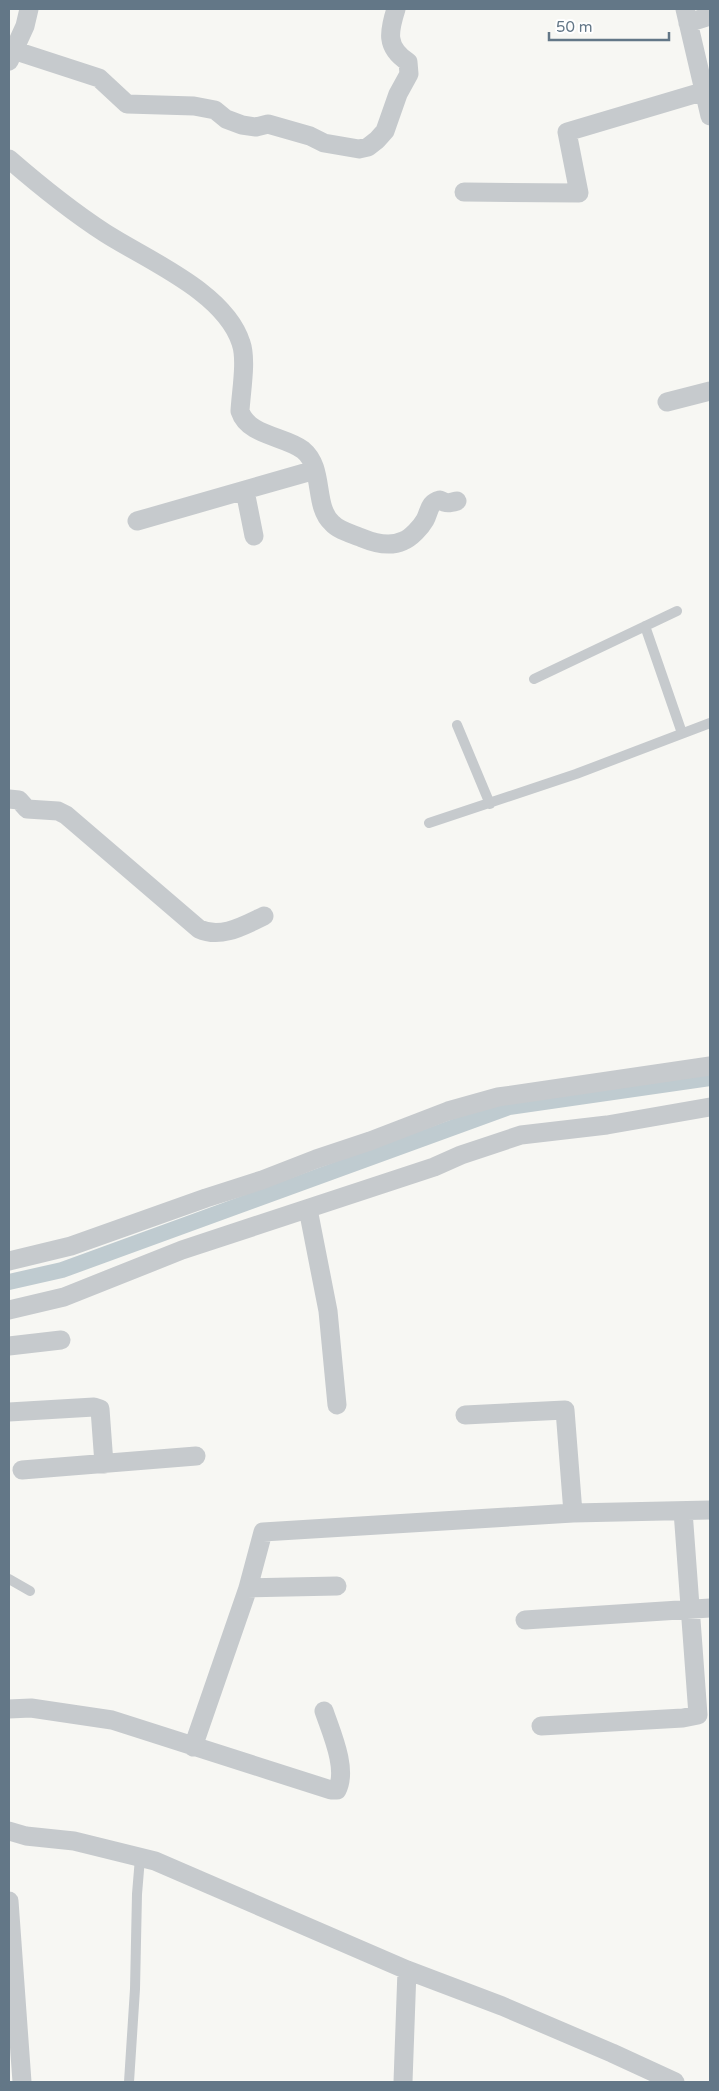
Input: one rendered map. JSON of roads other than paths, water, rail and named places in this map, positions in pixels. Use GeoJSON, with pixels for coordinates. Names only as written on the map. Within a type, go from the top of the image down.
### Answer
{"type":"FeatureCollection","features":[{"type":"Feature","properties":{"kind":"street"},"geometry":{"type":"LineString","coordinates":[[30,9],[25,26],[11,56],[99,78],[127,104],[194,106],[215,110],[226,119],[242,125],[256,127],[268,124],[310,136],[324,143],[359,149],[368,147],[385,130],[398,94],[409,74],[408,62],[399,56],[392,45],[390,34],[396,9]]}},
{"type":"Feature","properties":{"kind":"street"},"geometry":{"type":"LineString","coordinates":[[710,16],[687,16],[705,69],[705,91],[710,116]]}},
{"type":"Feature","properties":{"kind":"street"},"geometry":{"type":"LineString","coordinates":[[464,192],[579,193],[568,132],[705,91]]}},
{"type":"Feature","properties":{"kind":"street"},"geometry":{"type":"LineString","coordinates":[[9,159],[55,197],[106,233],[190,283],[222,312],[242,344],[241,416],[266,435],[303,450],[312,460],[326,516],[332,524],[371,542],[382,544],[402,542],[413,534],[425,520],[430,506],[434,502],[440,500],[444,503],[451,503],[456,501]]}},
{"type":"Feature","properties":{"kind":"street"},"geometry":{"type":"LineString","coordinates":[[667,402],[710,391]]}},
{"type":"Feature","properties":{"kind":"street"},"geometry":{"type":"LineString","coordinates":[[137,521],[315,470]]}},
{"type":"Feature","properties":{"kind":"street"},"geometry":{"type":"LineString","coordinates":[[246,491],[254,536]]}},
{"type":"Feature","properties":{"kind":"street"},"geometry":{"type":"LineString","coordinates":[[9,799],[19,800],[27,809],[58,811],[66,815],[199,928],[208,933],[219,933],[239,928],[264,916]]}},
{"type":"Feature","properties":{"kind":"street"},"geometry":{"type":"LineString","coordinates":[[9,1262],[71,1246],[262,1180],[316,1158],[370,1141],[448,1111],[498,1096],[710,1066]]}},
{"type":"Feature","properties":{"kind":"street"},"geometry":{"type":"LineString","coordinates":[[9,1310],[64,1297],[182,1250],[434,1167],[461,1155],[521,1135],[608,1124],[710,1107]]}},
{"type":"Feature","properties":{"kind":"street"},"geometry":{"type":"LineString","coordinates":[[308,1209],[328,1311],[337,1405]]}},
{"type":"Feature","properties":{"kind":"street"},"geometry":{"type":"LineString","coordinates":[[9,1346],[61,1340]]}},
{"type":"Feature","properties":{"kind":"street"},"geometry":{"type":"LineString","coordinates":[[9,1412],[94,1407],[100,1409],[104,1464]]}},
{"type":"Feature","properties":{"kind":"street"},"geometry":{"type":"LineString","coordinates":[[465,1415],[564,1410],[573,1513]]}},
{"type":"Feature","properties":{"kind":"street"},"geometry":{"type":"LineString","coordinates":[[22,1470],[196,1456]]}},
{"type":"Feature","properties":{"kind":"street"},"geometry":{"type":"LineString","coordinates":[[193,1747],[248,1588],[263,1532],[573,1513],[710,1510]]}},
{"type":"Feature","properties":{"kind":"street"},"geometry":{"type":"LineString","coordinates":[[541,1726],[683,1718],[698,1715],[702,1665],[690,1609],[683,1511]]}},
{"type":"Feature","properties":{"kind":"street"},"geometry":{"type":"LineString","coordinates":[[248,1588],[337,1586]]}},
{"type":"Feature","properties":{"kind":"street"},"geometry":{"type":"LineString","coordinates":[[524,1620],[710,1608]]}},
{"type":"Feature","properties":{"kind":"street"},"geometry":{"type":"LineString","coordinates":[[9,1709],[31,1708],[112,1720],[331,1790],[337,1790],[340,1778],[337,1749],[324,1711]]}},
{"type":"Feature","properties":{"kind":"street"},"geometry":{"type":"LineString","coordinates":[[9,1832],[26,1836],[74,1841],[155,1861],[407,1970],[567,2034],[675,2082]]}},
{"type":"Feature","properties":{"kind":"street"},"geometry":{"type":"LineString","coordinates":[[9,1901],[22,2082]]}},
{"type":"Feature","properties":{"kind":"street"},"geometry":{"type":"LineString","coordinates":[[403,2082],[407,1970]]}},
{"type":"Feature","properties":{"kind":"lane"},"geometry":{"type":"LineString","coordinates":[[534,679],[677,611]]}},
{"type":"Feature","properties":{"kind":"lane"},"geometry":{"type":"LineString","coordinates":[[645,626],[682,733]]}},
{"type":"Feature","properties":{"kind":"lane"},"geometry":{"type":"LineString","coordinates":[[429,823],[576,774],[710,723]]}},
{"type":"Feature","properties":{"kind":"lane"},"geometry":{"type":"LineString","coordinates":[[457,725],[490,804]]}},
{"type":"Feature","properties":{"kind":"lane"},"geometry":{"type":"LineString","coordinates":[[9,1579],[30,1592]]}},
{"type":"Feature","properties":{"kind":"lane"},"geometry":{"type":"LineString","coordinates":[[129,2082],[140,1858]]}},
{"type":"Feature","properties":{"kind":"waterway"},"geometry":{"type":"LineString","coordinates":[[9,1282],[62,1270],[509,1107],[710,1078]]}}]}
